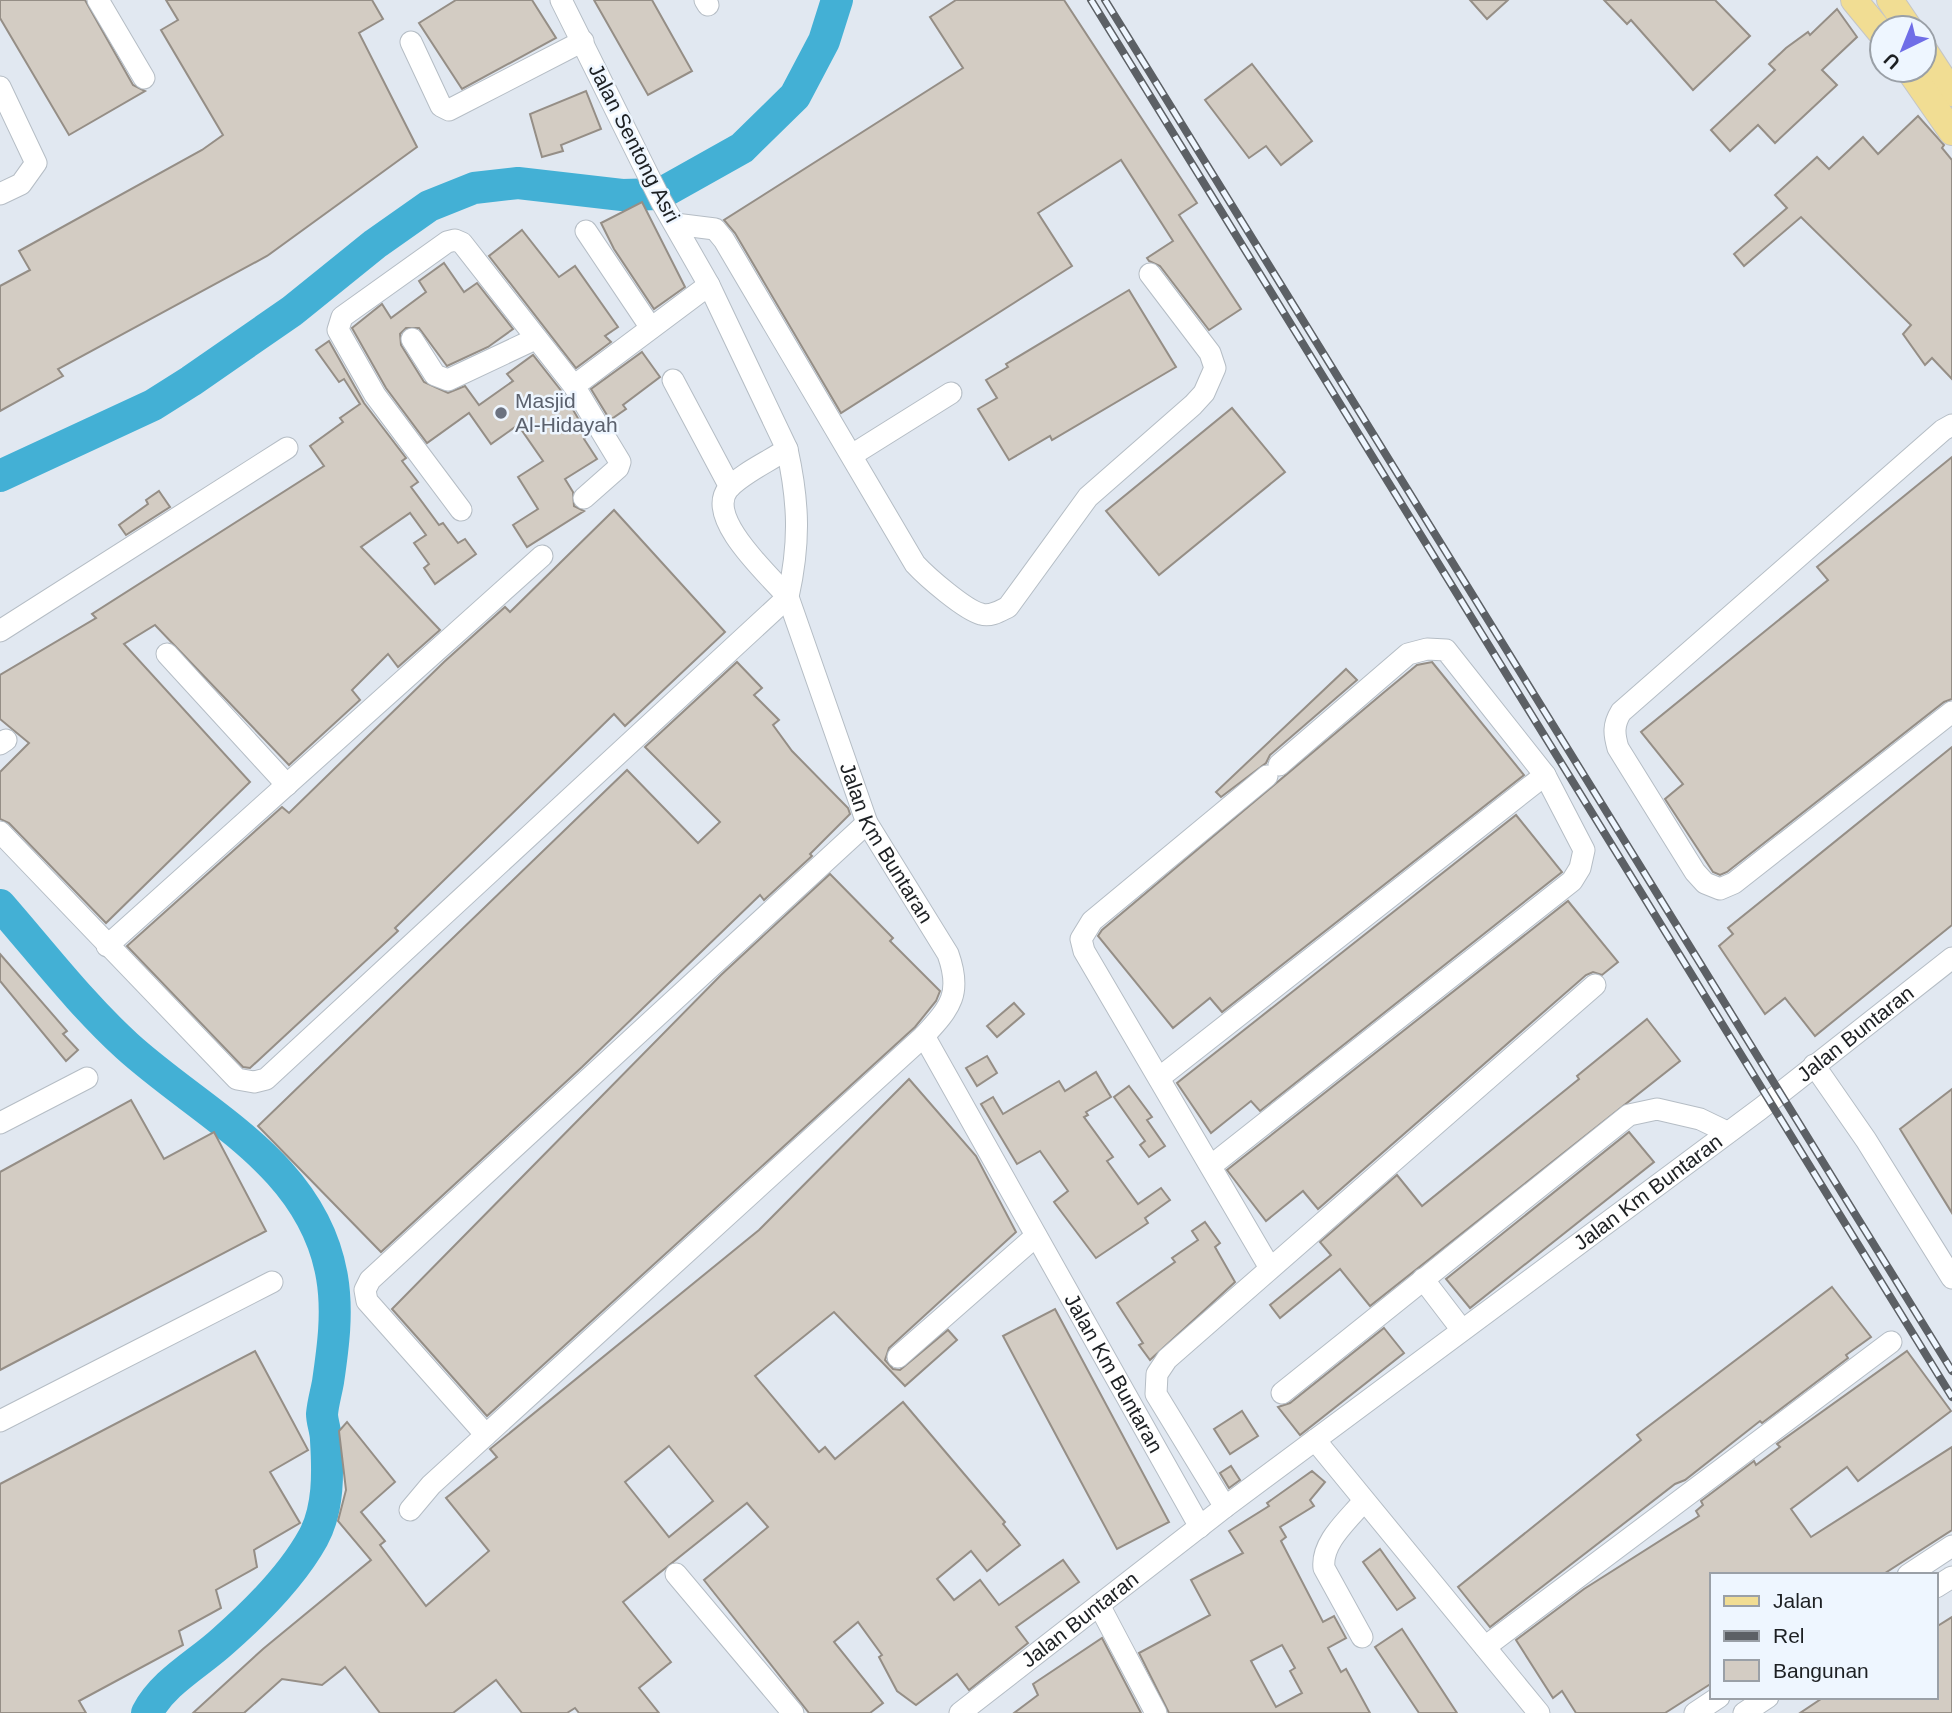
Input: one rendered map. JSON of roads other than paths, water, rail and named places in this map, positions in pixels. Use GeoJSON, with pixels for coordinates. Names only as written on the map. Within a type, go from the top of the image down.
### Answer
{"type":"FeatureCollection","features":[{"type":"Feature","properties":{"kind":"main road"},"geometry":{"type":"LineString","coordinates":[[1854,0],[1868,17]]}},
{"type":"Feature","properties":{"kind":"main road"},"geometry":{"type":"LineString","coordinates":[[1938,72],[1952,93]]}},
{"type":"Feature","properties":{"kind":"main road"},"geometry":{"type":"LineString","coordinates":[[1918,84],[1949,129]]}},
{"type":"Feature","properties":{"kind":"street"},"geometry":{"type":"LineString","coordinates":[[98,0],[144,78]]}},
{"type":"Feature","properties":{"kind":"street","name":"Jalan Sentong Asri"},"geometry":{"type":"LineString","coordinates":[[561,0],[661,201],[709,285]]}},
{"type":"Feature","properties":{"kind":"street"},"geometry":{"type":"LineString","coordinates":[[411,42],[441,106],[449,110],[583,41]]}},
{"type":"Feature","properties":{"kind":"street"},"geometry":{"type":"LineString","coordinates":[[0,87],[36,163],[21,184],[0,194]]}},
{"type":"Feature","properties":{"kind":"street"},"geometry":{"type":"LineString","coordinates":[[675,224],[715,229],[724,240],[903,546],[931,581],[981,614],[993,614],[1008,607],[1088,497],[1204,393],[1215,368],[1210,353],[1150,274]]}},
{"type":"Feature","properties":{"kind":"street"},"geometry":{"type":"LineString","coordinates":[[586,231],[651,328]]}},
{"type":"Feature","properties":{"kind":"street"},"geometry":{"type":"LineString","coordinates":[[461,510],[375,395],[338,330],[338,323],[447,242],[455,240],[462,243],[573,386],[620,462],[618,468],[584,498]]}},
{"type":"Feature","properties":{"kind":"street"},"geometry":{"type":"LineString","coordinates":[[0,832],[237,1079],[254,1082],[266,1079],[788,597],[795,563],[799,513],[788,449],[709,285],[573,386]]}},
{"type":"Feature","properties":{"kind":"street"},"geometry":{"type":"LineString","coordinates":[[412,339],[435,375],[448,380],[535,339]]}},
{"type":"Feature","properties":{"kind":"street"},"geometry":{"type":"LineString","coordinates":[[673,380],[730,487],[788,449]]}},
{"type":"Feature","properties":{"kind":"street"},"geometry":{"type":"LineString","coordinates":[[852,455],[951,393]]}},
{"type":"Feature","properties":{"kind":"street"},"geometry":{"type":"LineString","coordinates":[[1952,425],[1943,429],[1621,712],[1615,721],[1614,733],[1618,748],[1695,872],[1706,883],[1720,889],[1734,883],[1952,712]]}},
{"type":"Feature","properties":{"kind":"street"},"geometry":{"type":"LineString","coordinates":[[0,631],[287,448]]}},
{"type":"Feature","properties":{"kind":"street","name":"Jalan Km Buntaran"},"geometry":{"type":"LineString","coordinates":[[730,487],[722,502],[726,524],[788,597],[867,823],[948,954],[956,977],[955,995],[939,1020],[923,1036],[1200,1527],[1760,1109]]}},
{"type":"Feature","properties":{"kind":"street"},"geometry":{"type":"LineString","coordinates":[[107,946],[542,556]]}},
{"type":"Feature","properties":{"kind":"street"},"geometry":{"type":"LineString","coordinates":[[1212,1165],[1572,881],[1580,868],[1584,850],[1545,775],[1446,650],[1427,649],[1408,654],[1092,921],[1082,939],[1084,951],[1212,1165],[1270,1268]]}},
{"type":"Feature","properties":{"kind":"street"},"geometry":{"type":"LineString","coordinates":[[167,654],[287,785]]}},
{"type":"Feature","properties":{"kind":"street"},"geometry":{"type":"LineString","coordinates":[[1159,1078],[1545,775]]}},
{"type":"Feature","properties":{"kind":"street"},"geometry":{"type":"LineString","coordinates":[[486,1435],[367,1301],[365,1290],[370,1280],[867,823]]}},
{"type":"Feature","properties":{"kind":"street","name":"Jalan Buntaran"},"geometry":{"type":"LineString","coordinates":[[1760,1109],[1952,958]]}},
{"type":"Feature","properties":{"kind":"street"},"geometry":{"type":"LineString","coordinates":[[1225,1507],[1156,1394],[1157,1374],[1167,1359],[1595,985]]}},
{"type":"Feature","properties":{"kind":"street"},"geometry":{"type":"LineString","coordinates":[[410,1510],[431,1485],[923,1036]]}},
{"type":"Feature","properties":{"kind":"street"},"geometry":{"type":"LineString","coordinates":[[1814,1065],[1866,1140],[1952,1278]]}},
{"type":"Feature","properties":{"kind":"street"},"geometry":{"type":"LineString","coordinates":[[0,1123],[87,1078]]}},
{"type":"Feature","properties":{"kind":"street"},"geometry":{"type":"LineString","coordinates":[[1282,1393],[1629,1115],[1657,1110],[1700,1119],[1727,1132]]}},
{"type":"Feature","properties":{"kind":"street"},"geometry":{"type":"LineString","coordinates":[[898,1357],[1036,1236]]}},
{"type":"Feature","properties":{"kind":"street"},"geometry":{"type":"LineString","coordinates":[[1423,1279],[1462,1330]]}},
{"type":"Feature","properties":{"kind":"street"},"geometry":{"type":"LineString","coordinates":[[0,1421],[272,1282]]}},
{"type":"Feature","properties":{"kind":"street"},"geometry":{"type":"LineString","coordinates":[[1485,1647],[1891,1342]]}},
{"type":"Feature","properties":{"kind":"street"},"geometry":{"type":"LineString","coordinates":[[1315,1440],[1363,1502],[1539,1713]]}},
{"type":"Feature","properties":{"kind":"street"},"geometry":{"type":"LineString","coordinates":[[1362,1637],[1324,1569],[1323,1559],[1328,1546],[1363,1502]]}},
{"type":"Feature","properties":{"kind":"street","name":"Jalan Buntaran"},"geometry":{"type":"LineString","coordinates":[[960,1713],[1200,1527]]}},
{"type":"Feature","properties":{"kind":"street"},"geometry":{"type":"LineString","coordinates":[[1911,1573],[1952,1546]]}},
{"type":"Feature","properties":{"kind":"street"},"geometry":{"type":"LineString","coordinates":[[676,1574],[793,1713]]}},
{"type":"Feature","properties":{"kind":"street"},"geometry":{"type":"LineString","coordinates":[[1100,1605],[1156,1713]]}},
{"type":"Feature","properties":{"kind":"street"},"geometry":{"type":"LineString","coordinates":[[1695,1713],[1716,1699]]}},
{"type":"Feature","properties":{"kind":"street"},"geometry":{"type":"LineString","coordinates":[[1744,1713],[1765,1699]]}},
{"type":"Feature","properties":{"kind":"waterway"},"geometry":{"type":"LineString","coordinates":[[0,476],[153,405],[292,311],[375,244],[429,206],[474,188],[518,183],[622,195],[660,194],[742,148],[795,96],[824,41],[837,0]]}},
{"type":"Feature","properties":{"kind":"waterway"},"geometry":{"type":"LineString","coordinates":[[0,905],[110,1030],[251,1145],[279,1172],[303,1203],[321,1237],[332,1277],[334,1330],[322,1414],[326,1437],[327,1477],[325,1503],[318,1527],[295,1566],[272,1593],[223,1641],[171,1683],[147,1713]]}},
{"type":"Feature","properties":{"kind":"railway"},"geometry":{"type":"LineString","coordinates":[[1091,0],[1952,1397]]}},
{"type":"Feature","properties":{"kind":"railway"},"geometry":{"type":"LineString","coordinates":[[1105,0],[1952,1371]]}},
{"type":"Feature","properties":{"kind":"place","name":"Masjid Al-Hidayah"},"geometry":{"type":"Point","coordinates":[501,413]}}]}
